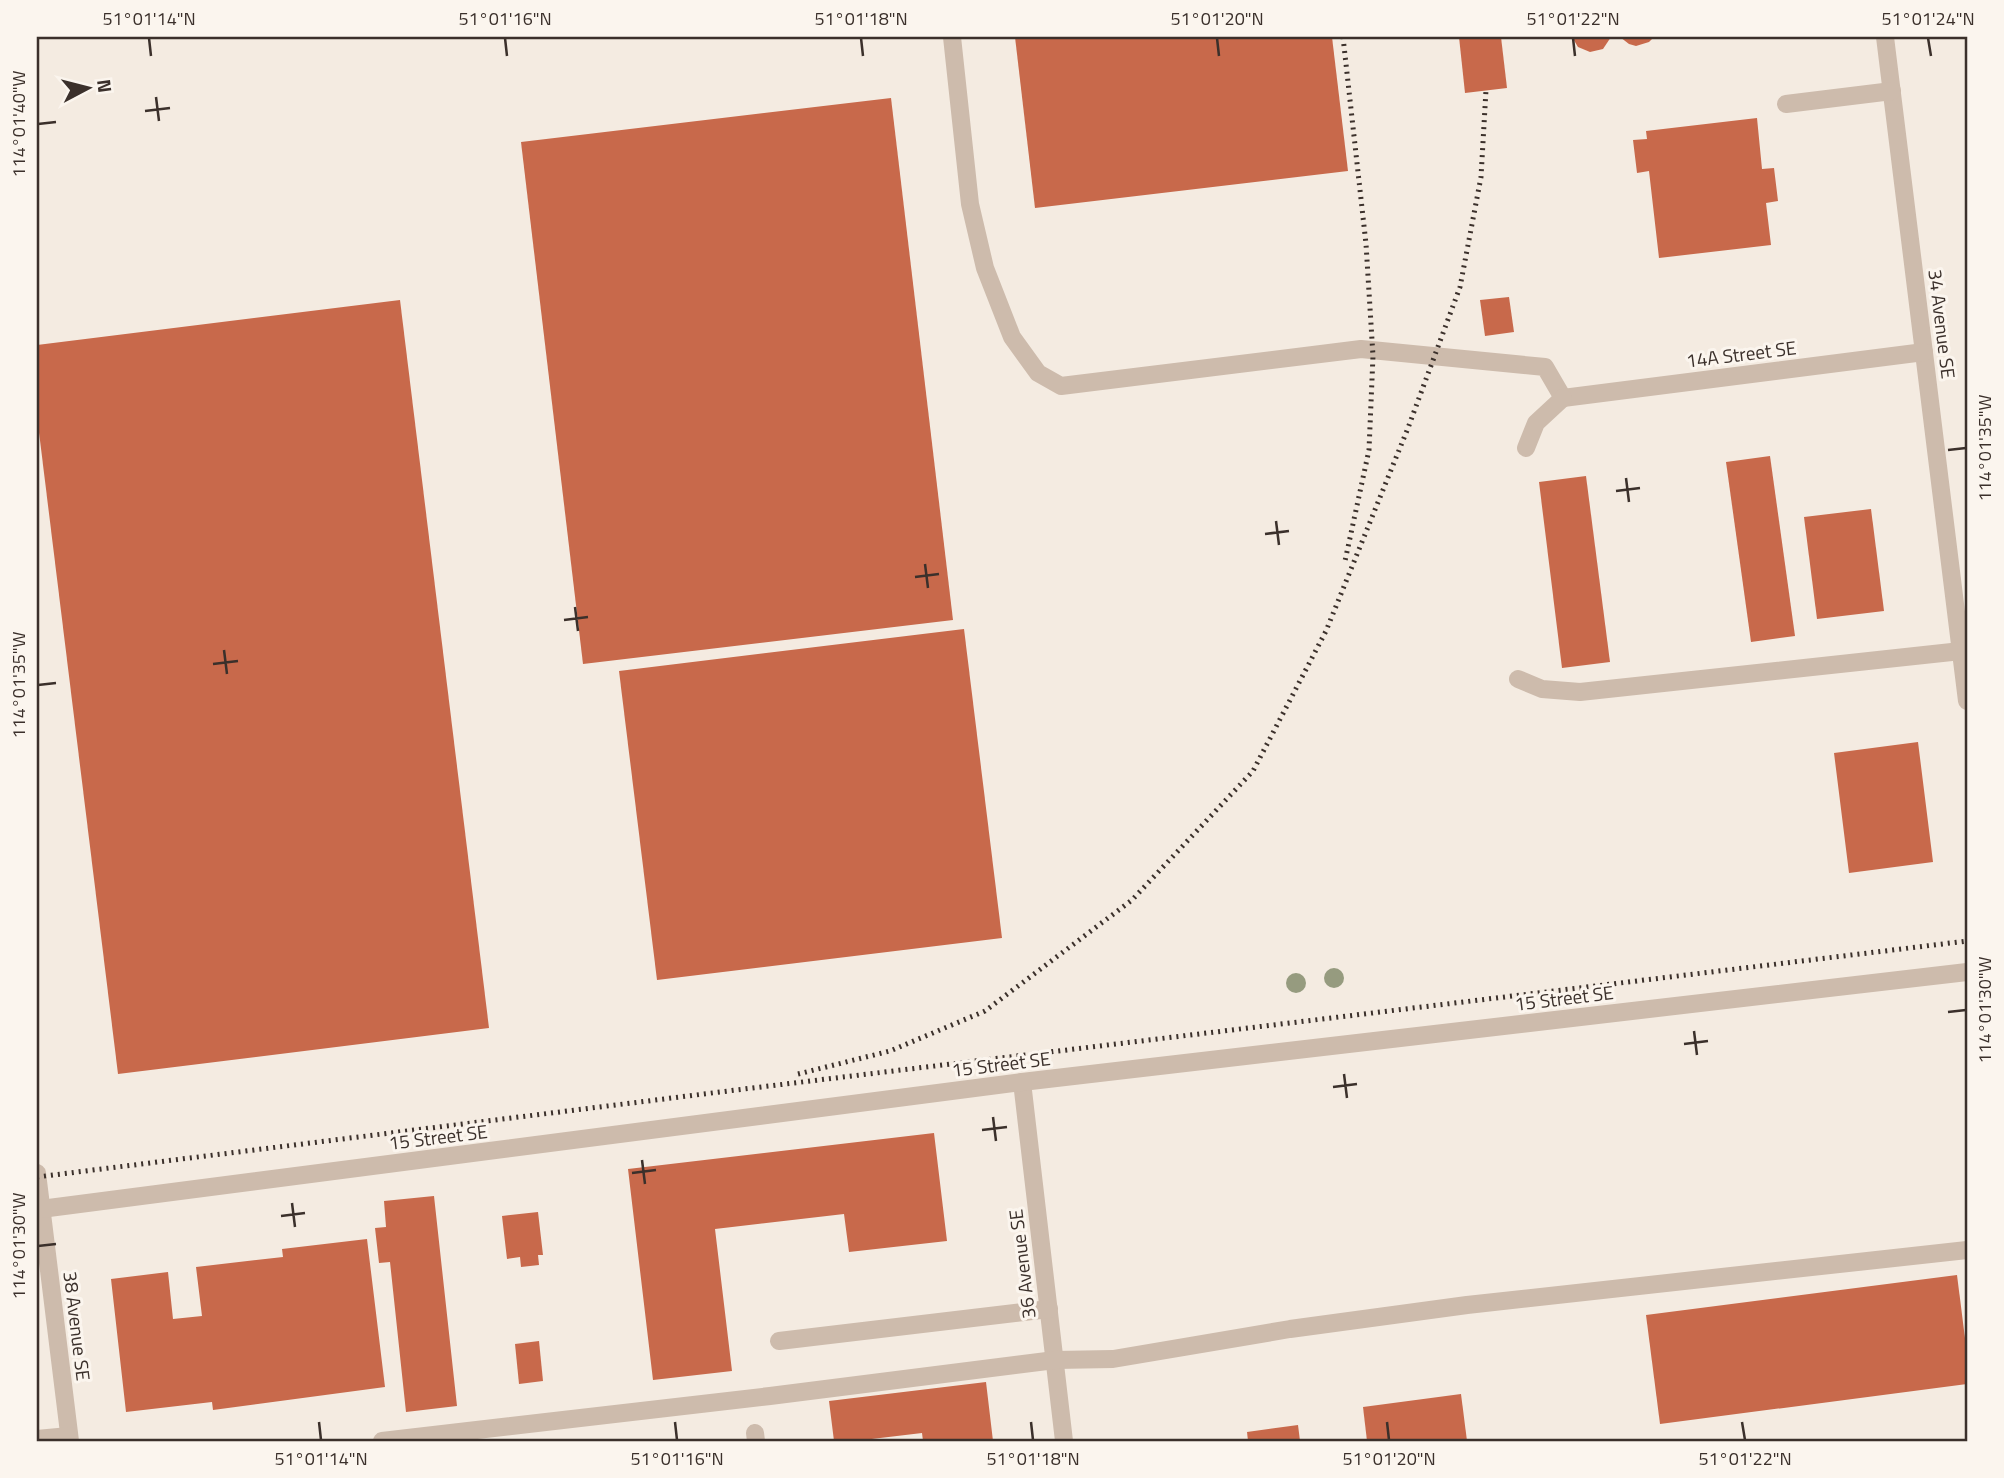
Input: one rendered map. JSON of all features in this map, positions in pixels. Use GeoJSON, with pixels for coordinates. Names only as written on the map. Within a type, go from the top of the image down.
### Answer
{"type":"FeatureCollection","features":[{"type":"Feature","properties":{"kind":"street"},"geometry":{"type":"LineString","coordinates":[[952,37],[970,204],[985,268],[1012,337],[1038,373],[1060,386],[1361,349],[1545,367],[1563,398],[1536,423],[1526,448]]}},
{"type":"Feature","properties":{"kind":"street","name":"34 Avenue SE"},"geometry":{"type":"LineString","coordinates":[[1885,37],[1967,701]]}},
{"type":"Feature","properties":{"kind":"street"},"geometry":{"type":"LineString","coordinates":[[1786,104],[1892,91]]}},
{"type":"Feature","properties":{"kind":"street","name":"14A Street SE"},"geometry":{"type":"LineString","coordinates":[[1563,398],[1924,352]]}},
{"type":"Feature","properties":{"kind":"street"},"geometry":{"type":"LineString","coordinates":[[1518,679],[1542,689],[1580,692],[1961,651]]}},
{"type":"Feature","properties":{"kind":"street","name":"15 Street SE"},"geometry":{"type":"LineString","coordinates":[[39,1203],[1022,1082],[1967,972]]}},
{"type":"Feature","properties":{"kind":"street","name":"36 Avenue SE"},"geometry":{"type":"LineString","coordinates":[[1022,1082],[1064,1441]]}},
{"type":"Feature","properties":{"kind":"street","name":"38 Avenue SE"},"geometry":{"type":"LineString","coordinates":[[37,1173],[69,1439]]}},
{"type":"Feature","properties":{"kind":"street"},"geometry":{"type":"LineString","coordinates":[[382,1441],[1055,1360],[1113,1359],[1290,1328],[1467,1305],[1967,1250]]}},
{"type":"Feature","properties":{"kind":"street"},"geometry":{"type":"LineString","coordinates":[[779,1341],[1049,1309]]}},
{"type":"Feature","properties":{"kind":"street"},"geometry":{"type":"LineString","coordinates":[[37,1439],[69,1439]]}},
{"type":"Feature","properties":{"kind":"building"},"geometry":{"type":"Polygon","coordinates":[[[1015,37],[1332,37],[1348,171],[1035,208],[1015,37]]]}},
{"type":"Feature","properties":{"kind":"building"},"geometry":{"type":"Polygon","coordinates":[[[1459,37],[1501,37],[1507,88],[1465,93],[1459,37]]]}},
{"type":"Feature","properties":{"kind":"building"},"geometry":{"type":"Polygon","coordinates":[[[1572,37],[1611,37],[1603,49],[1590,52],[1578,47],[1572,37]]]}},
{"type":"Feature","properties":{"kind":"building"},"geometry":{"type":"Polygon","coordinates":[[[1620,37],[1654,37],[1649,42],[1636,46],[1620,37]]]}},
{"type":"Feature","properties":{"kind":"building"},"geometry":{"type":"Polygon","coordinates":[[[891,98],[953,620],[583,664],[521,142],[891,98]]]}},
{"type":"Feature","properties":{"kind":"building"},"geometry":{"type":"Polygon","coordinates":[[[1757,118],[1762,169],[1774,168],[1778,201],[1766,203],[1771,245],[1659,258],[1649,171],[1637,173],[1633,140],[1647,139],[1646,131],[1757,118]]]}},
{"type":"Feature","properties":{"kind":"building"},"geometry":{"type":"Polygon","coordinates":[[[1509,297],[1514,332],[1485,336],[1480,300],[1509,297]]]}},
{"type":"Feature","properties":{"kind":"building"},"geometry":{"type":"Polygon","coordinates":[[[400,300],[489,1028],[118,1074],[37,416],[37,345],[400,300]]]}},
{"type":"Feature","properties":{"kind":"building"},"geometry":{"type":"Polygon","coordinates":[[[1770,456],[1795,636],[1751,642],[1726,462],[1770,456]]]}},
{"type":"Feature","properties":{"kind":"building"},"geometry":{"type":"Polygon","coordinates":[[[1586,476],[1610,662],[1562,668],[1539,482],[1586,476]]]}},
{"type":"Feature","properties":{"kind":"building"},"geometry":{"type":"Polygon","coordinates":[[[1871,509],[1884,611],[1817,619],[1804,517],[1871,509]]]}},
{"type":"Feature","properties":{"kind":"building"},"geometry":{"type":"Polygon","coordinates":[[[964,629],[1002,938],[657,980],[619,671],[964,629]]]}},
{"type":"Feature","properties":{"kind":"building"},"geometry":{"type":"Polygon","coordinates":[[[1918,742],[1933,862],[1849,873],[1834,753],[1918,742]]]}},
{"type":"Feature","properties":{"kind":"building"},"geometry":{"type":"Polygon","coordinates":[[[934,1133],[947,1241],[849,1252],[844,1214],[715,1229],[732,1371],[653,1380],[628,1169],[934,1133]]]}},
{"type":"Feature","properties":{"kind":"building"},"geometry":{"type":"Polygon","coordinates":[[[434,1196],[457,1406],[406,1412],[390,1262],[379,1263],[375,1228],[386,1227],[384,1201],[434,1196]]]}},
{"type":"Feature","properties":{"kind":"building"},"geometry":{"type":"Polygon","coordinates":[[[538,1212],[543,1255],[538,1255],[539,1265],[521,1267],[520,1257],[507,1259],[502,1216],[538,1212]]]}},
{"type":"Feature","properties":{"kind":"building"},"geometry":{"type":"Polygon","coordinates":[[[367,1239],[385,1387],[213,1410],[212,1402],[126,1412],[111,1279],[168,1272],[173,1319],[202,1316],[196,1267],[283,1257],[282,1249],[367,1239]]]}},
{"type":"Feature","properties":{"kind":"building"},"geometry":{"type":"Polygon","coordinates":[[[1957,1275],[1967,1354],[1967,1384],[1660,1424],[1646,1315],[1957,1275]]]}},
{"type":"Feature","properties":{"kind":"building"},"geometry":{"type":"Polygon","coordinates":[[[539,1341],[543,1381],[519,1384],[515,1344],[539,1341]]]}},
{"type":"Feature","properties":{"kind":"building"},"geometry":{"type":"Polygon","coordinates":[[[986,1382],[993,1441],[923,1441],[922,1433],[834,1441],[829,1401],[986,1382]]]}},
{"type":"Feature","properties":{"kind":"building"},"geometry":{"type":"Polygon","coordinates":[[[1461,1394],[1467,1441],[1367,1441],[1363,1407],[1461,1394]]]}},
{"type":"Feature","properties":{"kind":"building"},"geometry":{"type":"Polygon","coordinates":[[[1298,1425],[1300,1441],[1248,1441],[1247,1432],[1298,1425]]]}},
{"type":"Feature","properties":{"kind":"railway"},"geometry":{"type":"LineString","coordinates":[[1343,37],[1366,244],[1373,356],[1369,450],[1345,561]]}},
{"type":"Feature","properties":{"kind":"railway"},"geometry":{"type":"LineString","coordinates":[[798,1074],[890,1051],[985,1011],[1132,900],[1253,771],[1326,631],[1408,428],[1460,287],[1481,177],[1486,90]]}},
{"type":"Feature","properties":{"kind":"railway"},"geometry":{"type":"LineString","coordinates":[[37,1177],[1967,941]]}}]}
